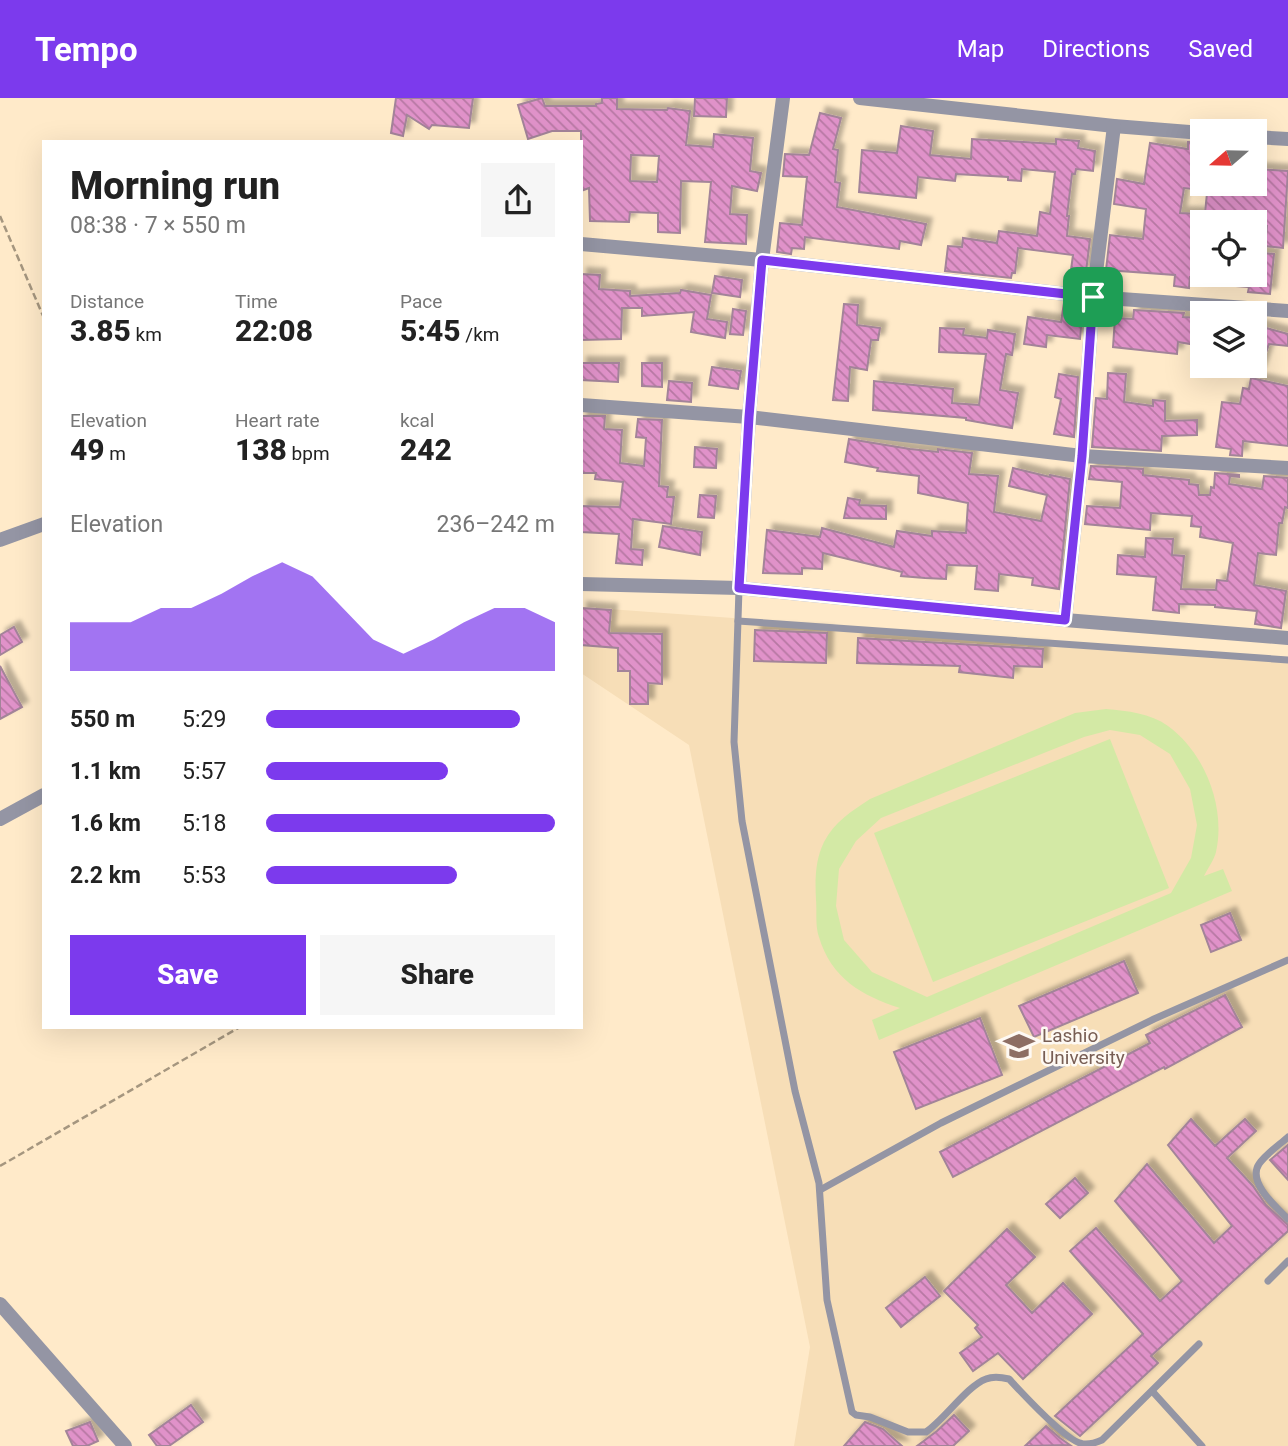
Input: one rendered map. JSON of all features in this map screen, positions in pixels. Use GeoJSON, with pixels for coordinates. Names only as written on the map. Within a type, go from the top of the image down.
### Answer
{"type":"FeatureCollection","features":[{"type":"Feature","properties":{"kind":"street"},"geometry":{"type":"LineString","coordinates":[[739,588],[762,260],[783,98]]}},
{"type":"Feature","properties":{"kind":"street"},"geometry":{"type":"LineString","coordinates":[[860,98],[1114,127],[1190,132]]}},
{"type":"Feature","properties":{"kind":"street"},"geometry":{"type":"LineString","coordinates":[[1065,620],[1082,456],[1093,297],[1114,127]]}},
{"type":"Feature","properties":{"kind":"street"},"geometry":{"type":"LineString","coordinates":[[1267,138],[1288,139]]}},
{"type":"Feature","properties":{"kind":"street"},"geometry":{"type":"LineString","coordinates":[[583,244],[762,260],[1093,297],[1288,311]]}},
{"type":"Feature","properties":{"kind":"street"},"geometry":{"type":"LineString","coordinates":[[583,405],[749,417],[1082,456],[1288,468]]}},
{"type":"Feature","properties":{"kind":"street"},"geometry":{"type":"LineString","coordinates":[[0,540],[42,525]]}},
{"type":"Feature","properties":{"kind":"street"},"geometry":{"type":"LineString","coordinates":[[583,584],[739,588],[1065,620],[1288,638]]}},
{"type":"Feature","properties":{"kind":"street"},"geometry":{"type":"LineString","coordinates":[[0,819],[42,796]]}},
{"type":"Feature","properties":{"kind":"street"},"geometry":{"type":"LineString","coordinates":[[0,1304],[125,1446]]}},
{"type":"Feature","properties":{"kind":"lane"},"geometry":{"type":"LineString","coordinates":[[739,588],[734,742],[742,821],[795,1091],[820,1190],[827,1300],[852,1412],[908,1432],[926,1432],[975,1387],[986,1379],[999,1377],[1009,1379],[1069,1438],[1082,1444],[1092,1444],[1102,1440],[1199,1344]]}},
{"type":"Feature","properties":{"kind":"lane"},"geometry":{"type":"LineString","coordinates":[[738,621],[1288,660]]}},
{"type":"Feature","properties":{"kind":"lane"},"geometry":{"type":"LineString","coordinates":[[820,1190],[941,1123],[1154,1019],[1288,960]]}},
{"type":"Feature","properties":{"kind":"lane"},"geometry":{"type":"LineString","coordinates":[[1288,1137],[1257,1166],[1256,1175],[1264,1191],[1288,1219]]}},
{"type":"Feature","properties":{"kind":"lane"},"geometry":{"type":"LineString","coordinates":[[1268,1281],[1288,1261]]}},
{"type":"Feature","properties":{"kind":"lane"},"geometry":{"type":"LineString","coordinates":[[1153,1392],[1202,1446]]}},
{"type":"Feature","properties":{"kind":"path"},"geometry":{"type":"LineString","coordinates":[[0,216],[42,313]]}},
{"type":"Feature","properties":{"kind":"path"},"geometry":{"type":"LineString","coordinates":[[0,1166],[237,1029]]}},
{"type":"Feature","properties":{"kind":"shaded area","name":"Lashio University"},"geometry":{"type":"Polygon","coordinates":[[[583,607],[1288,658],[1288,1446],[794,1446],[810,1347],[689,745],[583,674],[583,607]]]}},
{"type":"Feature","properties":{"kind":"green space"},"geometry":{"type":"Polygon","coordinates":[[[1106,709],[1138,713],[1154,718],[1181,737],[1193,751],[1210,782],[1218,817],[1216,852],[1204,876],[1223,869],[1232,891],[879,1040],[872,1020],[900,1008],[873,998],[840,974],[824,951],[818,933],[816,871],[821,849],[828,835],[844,818],[870,799],[1075,713],[1106,709]],[[1110,730],[1084,737],[881,818],[856,841],[839,869],[836,906],[844,940],[872,972],[927,997],[1171,893],[1191,858],[1197,825],[1190,789],[1170,754],[1140,735],[1110,730]]]}},
{"type":"Feature","properties":{"kind":"green space"},"geometry":{"type":"Polygon","coordinates":[[[1110,739],[1169,888],[933,982],[874,833],[1110,739]]]}},
{"type":"Feature","properties":{"kind":"building"},"geometry":{"type":"Polygon","coordinates":[[[396,98],[473,98],[469,128],[432,125],[429,129],[407,115],[403,136],[391,133],[396,98]]]}},
{"type":"Feature","properties":{"kind":"building"},"geometry":{"type":"Polygon","coordinates":[[[542,98],[545,106],[596,106],[602,103],[602,98],[617,98],[617,109],[668,108],[690,111],[686,145],[713,147],[714,134],[753,138],[750,171],[761,173],[757,191],[732,186],[730,214],[747,215],[746,244],[705,242],[711,182],[681,181],[680,233],[658,232],[658,213],[630,212],[629,222],[590,221],[589,188],[583,190],[581,131],[552,131],[528,139],[518,105],[542,98]],[[631,155],[630,181],[657,182],[659,156],[631,155]]]}},
{"type":"Feature","properties":{"kind":"building"},"geometry":{"type":"Polygon","coordinates":[[[695,98],[727,98],[726,117],[694,116],[695,98]]]}},
{"type":"Feature","properties":{"kind":"building"},"geometry":{"type":"Polygon","coordinates":[[[820,113],[841,118],[833,149],[838,150],[835,182],[840,183],[837,207],[926,224],[921,245],[900,241],[899,249],[805,237],[804,249],[792,248],[791,254],[777,252],[780,223],[802,225],[807,177],[783,176],[785,154],[809,155],[820,113]]]}},
{"type":"Feature","properties":{"kind":"building"},"geometry":{"type":"Polygon","coordinates":[[[901,126],[933,131],[930,155],[971,159],[972,139],[1056,144],[1056,139],[1079,141],[1078,148],[1095,151],[1093,171],[1076,169],[1075,174],[1072,174],[1067,216],[1067,236],[1090,239],[1086,272],[1071,270],[1073,255],[1018,248],[1015,273],[1012,273],[1011,278],[945,271],[948,246],[962,247],[963,238],[997,243],[999,231],[1037,236],[1040,212],[1050,214],[1055,172],[1022,169],[1021,181],[1008,180],[1008,177],[956,174],[955,181],[918,177],[916,198],[859,192],[862,150],[897,153],[901,126]]]}},
{"type":"Feature","properties":{"kind":"building"},"geometry":{"type":"Polygon","coordinates":[[[1190,142],[1190,189],[1184,188],[1180,213],[1190,213],[1189,288],[1174,286],[1175,275],[1106,270],[1110,235],[1143,239],[1146,209],[1114,204],[1117,179],[1144,184],[1150,143],[1188,149],[1190,142]]]}},
{"type":"Feature","properties":{"kind":"building"},"geometry":{"type":"Polygon","coordinates":[[[1267,170],[1288,171],[1283,248],[1267,246],[1267,210],[1205,210],[1207,196],[1267,196],[1267,170]]]}},
{"type":"Feature","properties":{"kind":"building"},"geometry":{"type":"Polygon","coordinates":[[[1267,253],[1274,254],[1270,294],[1248,292],[1249,287],[1267,287],[1267,253]]]}},
{"type":"Feature","properties":{"kind":"building"},"geometry":{"type":"Polygon","coordinates":[[[583,274],[600,275],[599,289],[630,291],[630,296],[680,293],[681,290],[711,295],[707,319],[727,322],[725,338],[691,332],[694,312],[642,316],[642,308],[622,308],[621,339],[583,340],[583,274]]]}},
{"type":"Feature","properties":{"kind":"building"},"geometry":{"type":"Polygon","coordinates":[[[715,276],[742,280],[740,297],[712,293],[715,276]]]}},
{"type":"Feature","properties":{"kind":"building"},"geometry":{"type":"Polygon","coordinates":[[[1064,303],[1083,306],[1080,339],[1047,335],[1046,347],[1024,344],[1028,317],[1061,322],[1064,303]]]}},
{"type":"Feature","properties":{"kind":"building"},"geometry":{"type":"Polygon","coordinates":[[[844,304],[858,305],[857,325],[880,328],[878,340],[871,340],[867,370],[850,367],[848,401],[833,400],[844,304]]]}},
{"type":"Feature","properties":{"kind":"building"},"geometry":{"type":"Polygon","coordinates":[[[733,309],[746,311],[743,335],[730,334],[733,309]]]}},
{"type":"Feature","properties":{"kind":"building"},"geometry":{"type":"Polygon","coordinates":[[[1134,310],[1184,313],[1183,317],[1190,317],[1190,344],[1178,342],[1177,354],[1113,347],[1115,318],[1133,319],[1134,310]]]}},
{"type":"Feature","properties":{"kind":"building"},"geometry":{"type":"Polygon","coordinates":[[[940,328],[964,329],[963,335],[987,338],[988,330],[1015,334],[1012,355],[1006,354],[1000,390],[1018,393],[1012,428],[966,418],[873,410],[874,381],[953,389],[952,403],[979,405],[986,354],[939,352],[940,328]]]}},
{"type":"Feature","properties":{"kind":"building"},"geometry":{"type":"Polygon","coordinates":[[[1267,328],[1288,334],[1288,346],[1269,344],[1267,350],[1267,328]]]}},
{"type":"Feature","properties":{"kind":"building"},"geometry":{"type":"Polygon","coordinates":[[[583,363],[619,363],[618,382],[583,380],[583,363]]]}},
{"type":"Feature","properties":{"kind":"building"},"geometry":{"type":"Polygon","coordinates":[[[642,363],[662,363],[662,387],[642,386],[642,363]]]}},
{"type":"Feature","properties":{"kind":"building"},"geometry":{"type":"Polygon","coordinates":[[[712,367],[741,371],[738,389],[709,385],[712,367]]]}},
{"type":"Feature","properties":{"kind":"building"},"geometry":{"type":"Polygon","coordinates":[[[1108,373],[1126,374],[1124,402],[1153,406],[1153,400],[1165,401],[1165,421],[1197,420],[1197,435],[1162,436],[1161,451],[1092,447],[1096,398],[1107,399],[1108,373]]]}},
{"type":"Feature","properties":{"kind":"building"},"geometry":{"type":"Polygon","coordinates":[[[1059,374],[1078,377],[1074,437],[1054,434],[1061,399],[1055,397],[1059,374]]]}},
{"type":"Feature","properties":{"kind":"building"},"geometry":{"type":"Polygon","coordinates":[[[1251,378],[1288,386],[1288,446],[1243,441],[1242,456],[1230,455],[1231,449],[1216,447],[1222,402],[1240,404],[1243,388],[1249,389],[1251,378]]]}},
{"type":"Feature","properties":{"kind":"building"},"geometry":{"type":"Polygon","coordinates":[[[669,381],[692,383],[691,402],[667,400],[669,381]]]}},
{"type":"Feature","properties":{"kind":"building"},"geometry":{"type":"Polygon","coordinates":[[[583,416],[605,416],[604,429],[622,430],[620,463],[644,466],[646,438],[636,437],[638,419],[662,420],[659,486],[668,487],[667,497],[674,497],[671,524],[633,519],[631,549],[643,550],[642,565],[616,563],[619,534],[583,532],[583,506],[620,507],[623,482],[595,479],[596,473],[583,473],[583,416]]]}},
{"type":"Feature","properties":{"kind":"building"},"geometry":{"type":"Polygon","coordinates":[[[849,439],[910,449],[972,453],[969,474],[998,476],[994,512],[1041,521],[1047,495],[1009,486],[1013,468],[1070,479],[1059,589],[1032,585],[1033,578],[999,574],[998,591],[975,589],[977,566],[947,565],[946,579],[901,576],[902,572],[823,553],[822,569],[802,568],[802,574],[763,573],[767,530],[820,537],[822,528],[894,547],[897,531],[932,536],[932,531],[966,533],[968,503],[918,493],[919,476],[877,471],[878,468],[845,462],[849,439]]]}},
{"type":"Feature","properties":{"kind":"building"},"geometry":{"type":"Polygon","coordinates":[[[695,447],[717,449],[716,468],[694,467],[695,447]]]}},
{"type":"Feature","properties":{"kind":"building"},"geometry":{"type":"Polygon","coordinates":[[[1091,466],[1143,469],[1143,475],[1189,480],[1189,484],[1198,485],[1199,495],[1210,495],[1211,487],[1214,488],[1215,473],[1239,475],[1230,476],[1229,484],[1262,489],[1264,476],[1288,478],[1288,508],[1285,507],[1282,523],[1279,523],[1276,555],[1258,553],[1254,585],[1286,591],[1281,628],[1255,624],[1257,611],[1215,605],[1179,604],[1179,613],[1153,610],[1156,577],[1117,574],[1118,555],[1145,557],[1146,538],[1173,539],[1172,555],[1184,556],[1181,589],[1216,590],[1217,580],[1227,581],[1233,543],[1200,537],[1201,527],[1191,526],[1192,516],[1151,513],[1150,530],[1085,524],[1087,506],[1120,508],[1122,482],[1089,479],[1091,466]]]}},
{"type":"Feature","properties":{"kind":"building"},"geometry":{"type":"Polygon","coordinates":[[[700,495],[716,496],[714,518],[698,517],[700,495]]]}},
{"type":"Feature","properties":{"kind":"building"},"geometry":{"type":"Polygon","coordinates":[[[848,498],[860,500],[859,505],[886,506],[886,519],[844,518],[848,498]]]}},
{"type":"Feature","properties":{"kind":"building"},"geometry":{"type":"Polygon","coordinates":[[[663,526],[702,532],[700,555],[659,547],[663,526]]]}},
{"type":"Feature","properties":{"kind":"building"},"geometry":{"type":"Polygon","coordinates":[[[583,608],[611,610],[609,633],[662,634],[662,684],[648,683],[648,704],[630,704],[630,671],[618,671],[618,648],[583,645],[583,608]]]}},
{"type":"Feature","properties":{"kind":"building"},"geometry":{"type":"Polygon","coordinates":[[[14,627],[22,642],[0,655],[0,635],[14,627]]]}},
{"type":"Feature","properties":{"kind":"building"},"geometry":{"type":"Polygon","coordinates":[[[755,630],[827,633],[826,663],[754,661],[755,630]]]}},
{"type":"Feature","properties":{"kind":"building"},"geometry":{"type":"Polygon","coordinates":[[[858,638],[1043,649],[1042,667],[1014,666],[1013,678],[959,672],[960,666],[857,663],[858,638]]]}},
{"type":"Feature","properties":{"kind":"building"},"geometry":{"type":"Polygon","coordinates":[[[0,666],[22,707],[0,719],[0,666]]]}},
{"type":"Feature","properties":{"kind":"building"},"geometry":{"type":"Polygon","coordinates":[[[1230,913],[1241,940],[1211,952],[1201,925],[1230,913]]]}},
{"type":"Feature","properties":{"kind":"building"},"geometry":{"type":"Polygon","coordinates":[[[1124,961],[1138,993],[1034,1037],[1019,1006],[1124,961]]]}},
{"type":"Feature","properties":{"kind":"building"},"geometry":{"type":"Polygon","coordinates":[[[1225,995],[1242,1027],[953,1177],[940,1152],[1150,1043],[1146,1035],[1225,995]]]}},
{"type":"Feature","properties":{"kind":"building"},"geometry":{"type":"Polygon","coordinates":[[[980,1018],[1002,1075],[916,1109],[894,1052],[980,1018]]]}},
{"type":"Feature","properties":{"kind":"building"},"geometry":{"type":"Polygon","coordinates":[[[1191,1119],[1215,1146],[1245,1119],[1256,1131],[1227,1158],[1253,1186],[1266,1205],[1288,1225],[1288,1231],[1151,1356],[1158,1363],[1080,1436],[1055,1416],[1143,1334],[1070,1251],[1096,1228],[1160,1301],[1182,1281],[1115,1201],[1147,1164],[1214,1243],[1232,1226],[1168,1145],[1191,1119]]]}},
{"type":"Feature","properties":{"kind":"building"},"geometry":{"type":"Polygon","coordinates":[[[1288,1145],[1288,1180],[1270,1160],[1288,1145]]]}},
{"type":"Feature","properties":{"kind":"building"},"geometry":{"type":"Polygon","coordinates":[[[1075,1178],[1088,1193],[1060,1218],[1046,1204],[1075,1178]]]}},
{"type":"Feature","properties":{"kind":"building"},"geometry":{"type":"Polygon","coordinates":[[[1007,1229],[1035,1257],[1006,1285],[1032,1313],[1063,1283],[1092,1314],[1023,1379],[998,1353],[973,1371],[960,1353],[982,1337],[975,1328],[978,1325],[944,1291],[1007,1229]]]}},
{"type":"Feature","properties":{"kind":"building"},"geometry":{"type":"Polygon","coordinates":[[[925,1277],[940,1296],[901,1327],[886,1308],[925,1277]]]}},
{"type":"Feature","properties":{"kind":"building"},"geometry":{"type":"Polygon","coordinates":[[[191,1405],[203,1422],[169,1446],[157,1446],[149,1435],[191,1405]]]}},
{"type":"Feature","properties":{"kind":"building"},"geometry":{"type":"Polygon","coordinates":[[[954,1415],[969,1431],[953,1446],[917,1446],[937,1431],[954,1415]]]}},
{"type":"Feature","properties":{"kind":"building"},"geometry":{"type":"Polygon","coordinates":[[[90,1422],[98,1441],[87,1446],[73,1446],[66,1431],[90,1422]]]}},
{"type":"Feature","properties":{"kind":"building"},"geometry":{"type":"Polygon","coordinates":[[[865,1422],[883,1429],[902,1446],[844,1446],[865,1422]]]}},
{"type":"Feature","properties":{"kind":"building"},"geometry":{"type":"Polygon","coordinates":[[[1046,1426],[1060,1438],[1070,1445],[1025,1446],[1046,1426]]]}},
{"type":"Feature","properties":{"kind":"place","name":"Lashio University"},"geometry":{"type":"Point","coordinates":[1019,1046]}},
{"type":"Feature","properties":{"kind":"route"},"geometry":{"type":"LineString","coordinates":[[762,260],[1093,297],[1082,456],[1065,620],[739,588],[762,260]]}}]}
